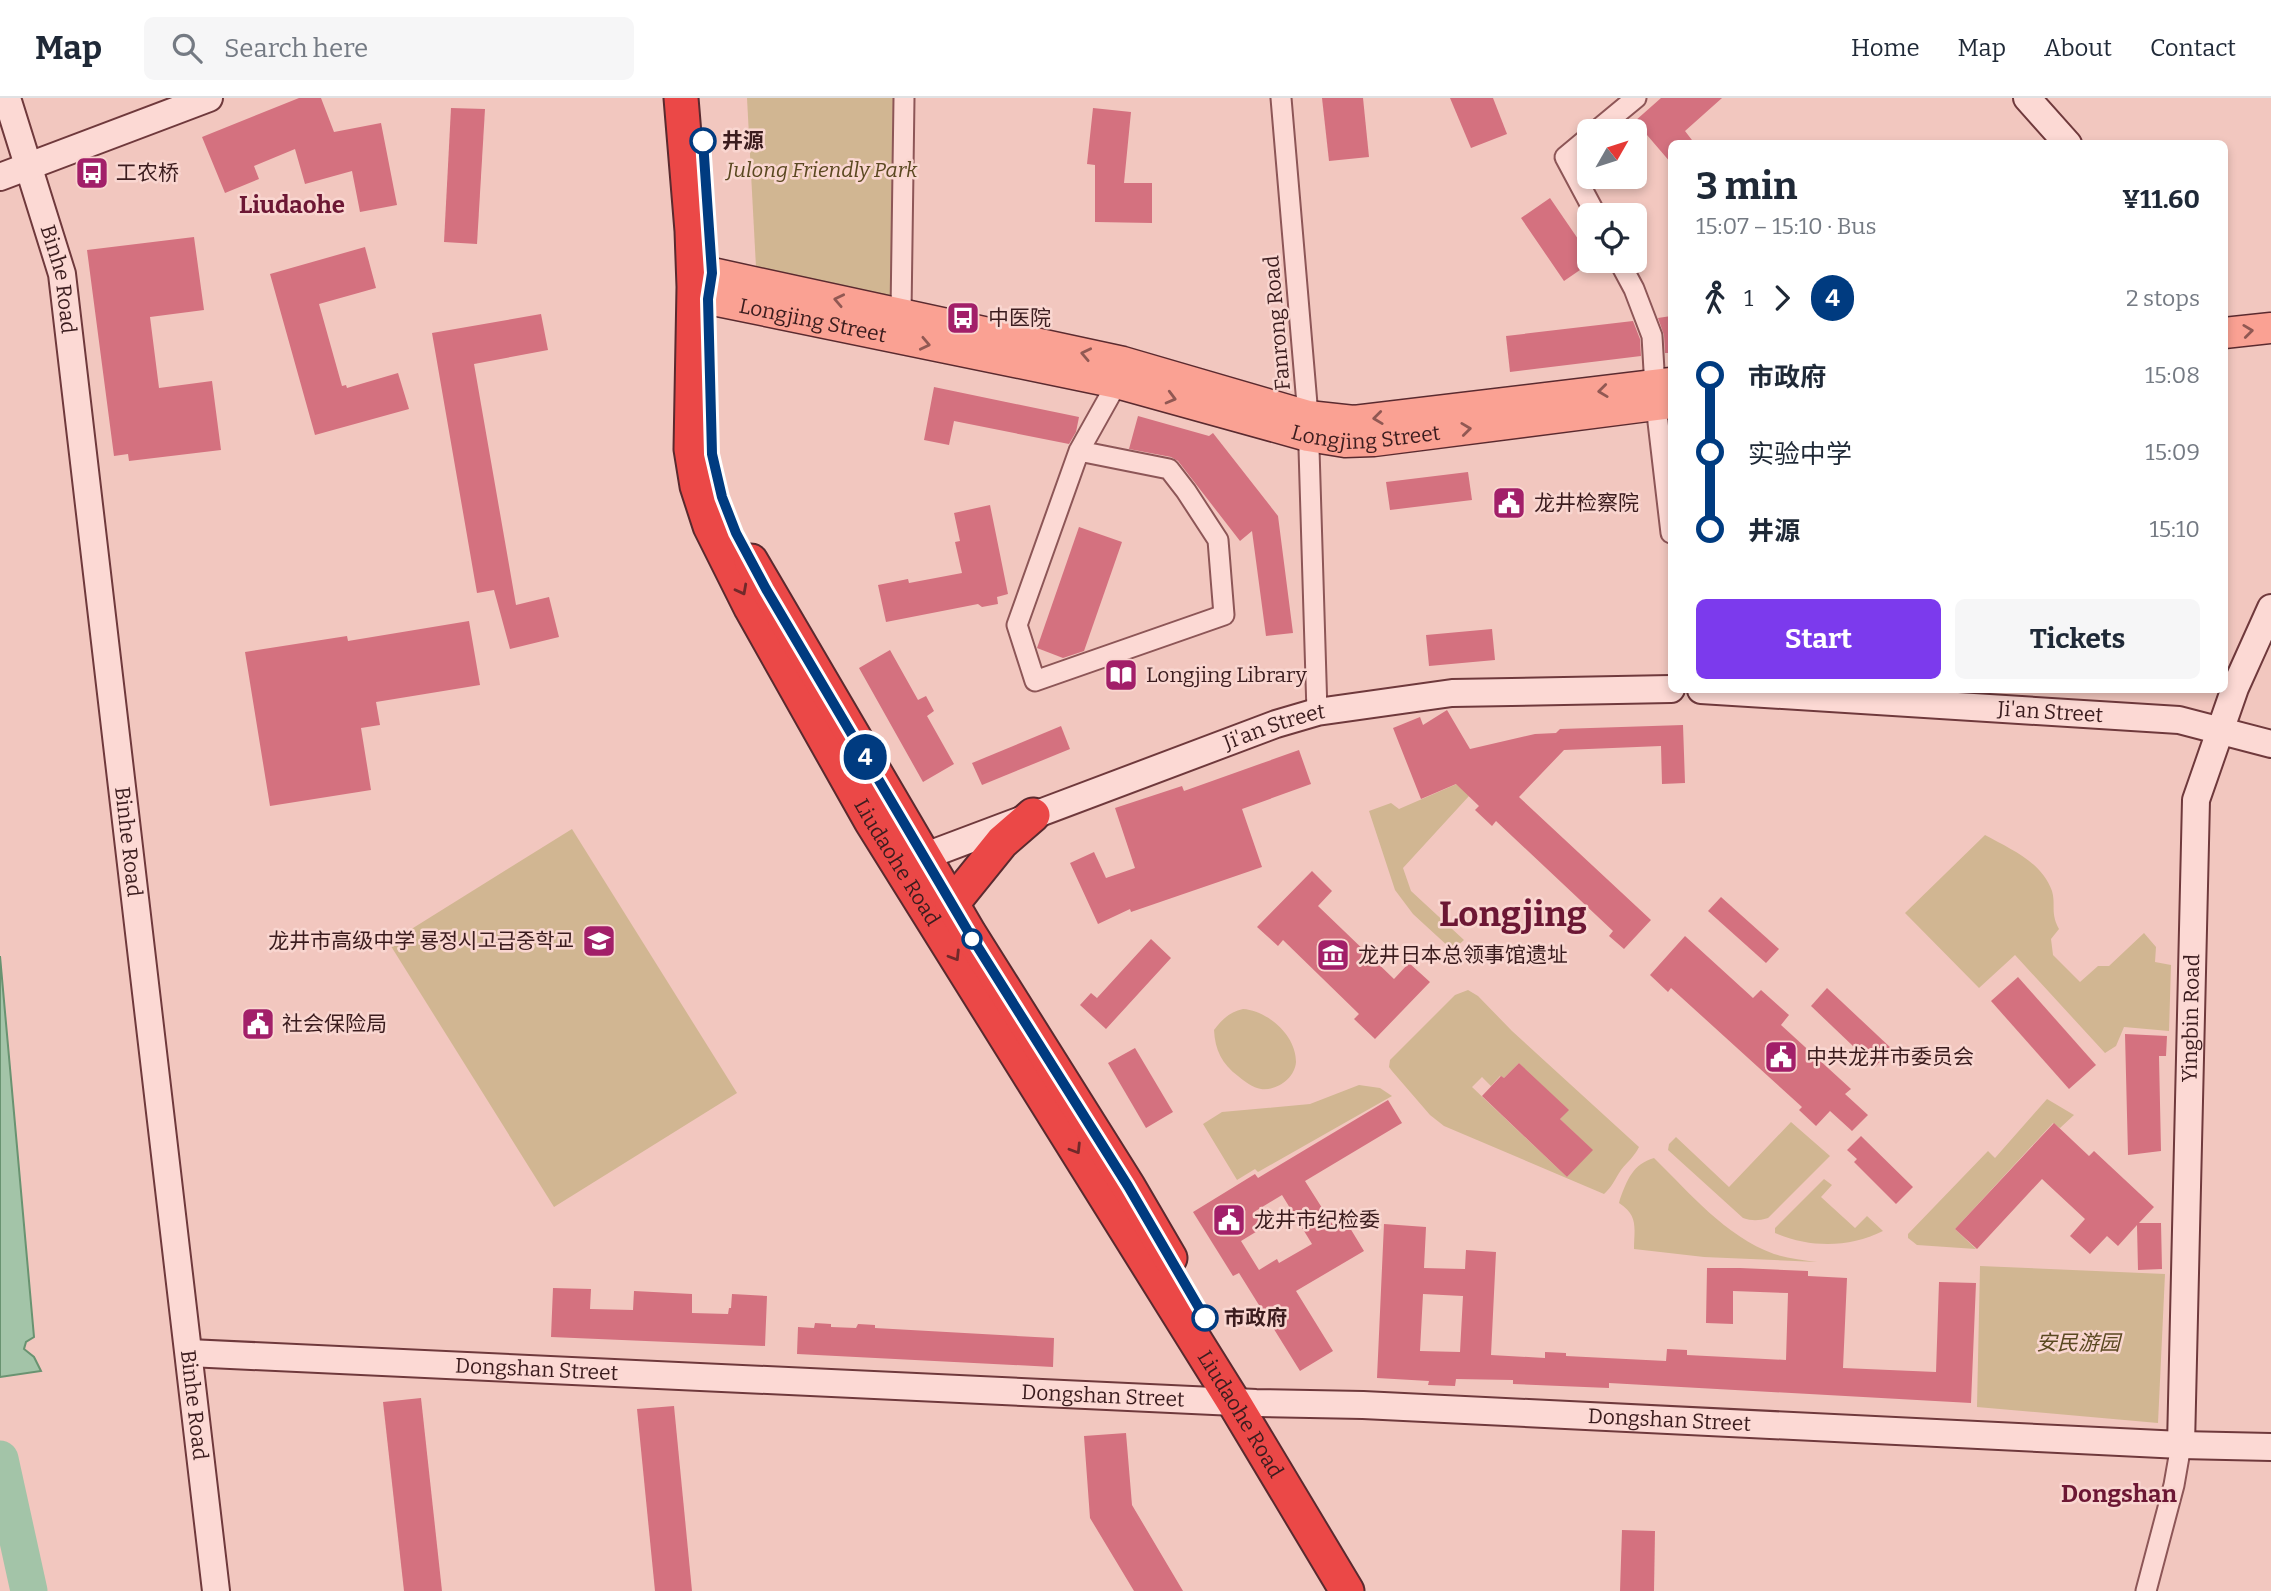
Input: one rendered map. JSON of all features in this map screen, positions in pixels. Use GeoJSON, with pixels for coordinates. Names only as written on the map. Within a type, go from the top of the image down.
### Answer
{"type":"FeatureCollection","features":[{"type":"Feature","properties":{"kind":"highway","name":"Liudaohe Road"},"geometry":{"type":"LineString","coordinates":[[681,98],[692,231],[705,286]]}},
{"type":"Feature","properties":{"kind":"highway","name":"Liudaohe Road"},"geometry":{"type":"LineString","coordinates":[[700,98],[705,286],[691,449],[697,486],[710,526],[751,608],[872,821],[952,904],[1128,1186],[1347,1591]]}},
{"type":"Feature","properties":{"kind":"highway"},"geometry":{"type":"LineString","coordinates":[[952,904],[1002,842],[1033,815]]}},
{"type":"Feature","properties":{"kind":"highway","name":"Liudaohe Road"},"geometry":{"type":"LineString","coordinates":[[911,861],[1244,1402],[1369,1591]]}},
{"type":"Feature","properties":{"kind":"main road","name":"Longjing Street"},"geometry":{"type":"LineString","coordinates":[[705,286],[901,313],[1308,426],[1663,394]]}},
{"type":"Feature","properties":{"kind":"main road","name":"Longjing Street"},"geometry":{"type":"LineString","coordinates":[[705,286],[1120,372]]}},
{"type":"Feature","properties":{"kind":"main road"},"geometry":{"type":"LineString","coordinates":[[2228,312],[2271,307]]}},
{"type":"Feature","properties":{"kind":"main road"},"geometry":{"type":"LineString","coordinates":[[2228,333],[2271,328]]}},
{"type":"Feature","properties":{"kind":"street","name":"Binhe Road"},"geometry":{"type":"LineString","coordinates":[[8,98],[62,274],[216,1591]]}},
{"type":"Feature","properties":{"kind":"street"},"geometry":{"type":"LineString","coordinates":[[0,177],[209,98]]}},
{"type":"Feature","properties":{"kind":"street"},"geometry":{"type":"LineString","coordinates":[[901,313],[904,98]]}},
{"type":"Feature","properties":{"kind":"street","name":"Fanrong Road"},"geometry":{"type":"LineString","coordinates":[[1281,98],[1308,426],[1317,712]]}},
{"type":"Feature","properties":{"kind":"street"},"geometry":{"type":"LineString","coordinates":[[1611,119],[1636,98]]}},
{"type":"Feature","properties":{"kind":"street"},"geometry":{"type":"LineString","coordinates":[[2027,98],[2064,140]]}},
{"type":"Feature","properties":{"kind":"street"},"geometry":{"type":"LineString","coordinates":[[1577,146],[1565,156],[1577,179]]}},
{"type":"Feature","properties":{"kind":"street"},"geometry":{"type":"LineString","coordinates":[[1625,273],[1652,336],[1663,394],[1668,481]]}},
{"type":"Feature","properties":{"kind":"street"},"geometry":{"type":"LineString","coordinates":[[1079,451],[1168,469],[1218,540],[1224,615],[1035,681],[1017,625],[1079,451],[1120,372]]}},
{"type":"Feature","properties":{"kind":"street","name":"Yingbin Road"},"geometry":{"type":"LineString","coordinates":[[2181,1445],[2196,800],[2235,688],[2271,608]]}},
{"type":"Feature","properties":{"kind":"street","name":"Ji'an Street"},"geometry":{"type":"LineString","coordinates":[[911,861],[1276,724],[1317,712],[1452,693],[1668,689]]}},
{"type":"Feature","properties":{"kind":"street","name":"Ji'an Street"},"geometry":{"type":"LineString","coordinates":[[1749,693],[2179,720],[2271,744]]}},
{"type":"Feature","properties":{"kind":"street","name":"Dongshan Street"},"geometry":{"type":"LineString","coordinates":[[189,1353],[2271,1447]]}},
{"type":"Feature","properties":{"kind":"street"},"geometry":{"type":"LineString","coordinates":[[2146,1591],[2174,1485],[2181,1445]]}},
{"type":"Feature","properties":{"kind":"green space","name":"Julong Friendly Park"},"geometry":{"type":"Polygon","coordinates":[[[747,98],[893,98],[891,302],[757,286],[747,98]]]}},
{"type":"Feature","properties":{"kind":"green space"},"geometry":{"type":"Polygon","coordinates":[[[1459,783],[1469,796],[1403,868],[1411,891],[1464,940],[1454,949],[1413,914],[1395,890],[1369,811],[1391,803],[1399,809],[1459,783]]]}},
{"type":"Feature","properties":{"kind":"green space"},"geometry":{"type":"Polygon","coordinates":[[[572,829],[737,1093],[554,1207],[389,943],[572,829]]]}},
{"type":"Feature","properties":{"kind":"green space"},"geometry":{"type":"Polygon","coordinates":[[[1985,835],[2024,857],[2047,881],[2052,891],[2059,929],[2051,939],[2053,955],[2080,982],[2098,966],[2109,966],[2144,933],[2156,947],[2155,962],[2171,965],[2169,1031],[2124,1027],[2116,1046],[2105,1053],[2015,955],[1979,988],[1905,913],[1985,835]]]}},
{"type":"Feature","properties":{"kind":"green space"},"geometry":{"type":"Polygon","coordinates":[[[1468,990],[1478,996],[1512,1031],[1639,1147],[1604,1194],[1444,1126],[1430,1115],[1389,1067],[1390,1060],[1455,995],[1468,990]],[[1519,1063],[1491,1086],[1482,1077],[1472,1087],[1567,1177],[1592,1150],[1560,1119],[1568,1110],[1519,1063]]]}},
{"type":"Feature","properties":{"kind":"green space"},"geometry":{"type":"Polygon","coordinates":[[[1243,1009],[1262,1014],[1271,1020],[1286,1034],[1291,1043],[1295,1052],[1295,1068],[1289,1078],[1279,1086],[1267,1089],[1252,1086],[1232,1071],[1220,1056],[1214,1030],[1227,1016],[1243,1009]]]}},
{"type":"Feature","properties":{"kind":"green space"},"geometry":{"type":"Polygon","coordinates":[[[1359,1085],[1380,1088],[1392,1096],[1258,1172],[1255,1169],[1237,1180],[1203,1124],[1222,1112],[1310,1104],[1359,1085]]]}},
{"type":"Feature","properties":{"kind":"green space"},"geometry":{"type":"Polygon","coordinates":[[[2047,1099],[2074,1115],[2060,1128],[2053,1123],[1955,1229],[1976,1249],[1917,1245],[1908,1238],[1908,1234],[1988,1151],[1995,1158],[2047,1099]]]}},
{"type":"Feature","properties":{"kind":"green space"},"geometry":{"type":"Polygon","coordinates":[[[1791,1122],[1830,1156],[1764,1219],[1743,1218],[1668,1150],[1669,1144],[1676,1137],[1729,1187],[1791,1122]]]}},
{"type":"Feature","properties":{"kind":"green space"},"geometry":{"type":"Polygon","coordinates":[[[1654,1158],[1709,1212],[1740,1236],[1774,1254],[1817,1262],[1704,1257],[1634,1249],[1633,1218],[1619,1203],[1632,1174],[1641,1164],[1654,1158]]]}},
{"type":"Feature","properties":{"kind":"green space"},"geometry":{"type":"Polygon","coordinates":[[[1824,1179],[1832,1185],[1821,1197],[1855,1228],[1867,1216],[1883,1231],[1857,1241],[1829,1244],[1802,1241],[1775,1233],[1775,1228],[1824,1179]]]}},
{"type":"Feature","properties":{"kind":"green space","name":"安民游园"},"geometry":{"type":"Polygon","coordinates":[[[1980,1266],[2165,1274],[2158,1423],[1977,1407],[1980,1266]]]}},
{"type":"Feature","properties":{"kind":"shaded area"},"geometry":{"type":"Polygon","coordinates":[[[0,956],[34,1337],[26,1342],[24,1349],[34,1357],[41,1371],[0,1377],[0,956]]]}},
{"type":"Feature","properties":{"kind":"building"},"geometry":{"type":"Polygon","coordinates":[[[299,98],[321,98],[334,132],[381,123],[397,205],[360,212],[352,171],[305,184],[295,149],[254,166],[259,179],[225,193],[202,137],[299,98]]]}},
{"type":"Feature","properties":{"kind":"building"},"geometry":{"type":"Polygon","coordinates":[[[1322,98],[1363,98],[1369,157],[1329,161],[1322,98]]]}},
{"type":"Feature","properties":{"kind":"building"},"geometry":{"type":"Polygon","coordinates":[[[1450,98],[1493,98],[1507,134],[1471,148],[1450,98]]]}},
{"type":"Feature","properties":{"kind":"building"},"geometry":{"type":"Polygon","coordinates":[[[1661,98],[1722,98],[1685,131],[1692,140],[1668,140],[1668,160],[1647,135],[1647,119],[1637,119],[1661,98]]]}},
{"type":"Feature","properties":{"kind":"building"},"geometry":{"type":"Polygon","coordinates":[[[451,108],[485,109],[477,244],[444,242],[451,108]]]}},
{"type":"Feature","properties":{"kind":"building"},"geometry":{"type":"Polygon","coordinates":[[[1093,108],[1131,112],[1124,183],[1152,183],[1152,223],[1095,222],[1095,165],[1087,164],[1093,108]]]}},
{"type":"Feature","properties":{"kind":"building"},"geometry":{"type":"Polygon","coordinates":[[[1550,198],[1577,237],[1577,272],[1564,281],[1521,218],[1550,198]]]}},
{"type":"Feature","properties":{"kind":"building"},"geometry":{"type":"Polygon","coordinates":[[[194,237],[204,310],[150,317],[159,388],[212,381],[221,450],[129,461],[128,454],[114,456],[87,250],[194,237]]]}},
{"type":"Feature","properties":{"kind":"building"},"geometry":{"type":"Polygon","coordinates":[[[365,247],[376,288],[319,304],[342,386],[346,385],[347,388],[398,373],[409,409],[315,435],[270,274],[365,247]]]}},
{"type":"Feature","properties":{"kind":"building"},"geometry":{"type":"Polygon","coordinates":[[[541,314],[548,350],[474,364],[516,605],[549,597],[559,637],[510,649],[494,590],[477,593],[432,333],[541,314]]]}},
{"type":"Feature","properties":{"kind":"building"},"geometry":{"type":"Polygon","coordinates":[[[1668,316],[1668,353],[1665,353],[1664,335],[1658,318],[1668,316]]]}},
{"type":"Feature","properties":{"kind":"building"},"geometry":{"type":"Polygon","coordinates":[[[1633,321],[1640,339],[1641,356],[1510,372],[1506,336],[1633,321]]]}},
{"type":"Feature","properties":{"kind":"building"},"geometry":{"type":"Polygon","coordinates":[[[934,387],[1079,417],[1076,432],[1069,444],[954,421],[949,445],[924,440],[934,387]]]}},
{"type":"Feature","properties":{"kind":"building"},"geometry":{"type":"Polygon","coordinates":[[[1138,416],[1209,436],[1213,433],[1278,516],[1293,633],[1266,636],[1252,531],[1240,541],[1178,461],[1171,457],[1129,449],[1138,416]]]}},
{"type":"Feature","properties":{"kind":"building"},"geometry":{"type":"Polygon","coordinates":[[[1468,472],[1472,500],[1390,510],[1386,482],[1468,472]]]}},
{"type":"Feature","properties":{"kind":"building"},"geometry":{"type":"Polygon","coordinates":[[[990,505],[1008,594],[997,597],[998,604],[982,607],[978,604],[886,622],[878,585],[908,579],[909,583],[962,573],[955,542],[960,541],[954,513],[990,505]]]}},
{"type":"Feature","properties":{"kind":"building"},"geometry":{"type":"Polygon","coordinates":[[[1079,527],[1122,542],[1084,651],[1063,658],[1037,648],[1079,527]]]}},
{"type":"Feature","properties":{"kind":"building"},"geometry":{"type":"Polygon","coordinates":[[[469,621],[480,685],[376,702],[380,725],[361,728],[371,790],[270,806],[245,652],[347,636],[348,641],[469,621]]]}},
{"type":"Feature","properties":{"kind":"building"},"geometry":{"type":"Polygon","coordinates":[[[1492,629],[1495,660],[1429,666],[1426,635],[1492,629]]]}},
{"type":"Feature","properties":{"kind":"building"},"geometry":{"type":"Polygon","coordinates":[[[890,650],[918,700],[926,696],[934,711],[927,716],[954,764],[923,782],[859,668],[890,650]]]}},
{"type":"Feature","properties":{"kind":"building"},"geometry":{"type":"Polygon","coordinates":[[[1447,710],[1470,749],[1535,734],[1556,733],[1560,729],[1683,725],[1685,783],[1662,784],[1661,746],[1564,750],[1519,797],[1651,920],[1624,949],[1609,936],[1613,931],[1496,821],[1492,826],[1475,810],[1479,806],[1456,784],[1421,799],[1393,728],[1420,717],[1423,725],[1447,710]]]}},
{"type":"Feature","properties":{"kind":"building"},"geometry":{"type":"Polygon","coordinates":[[[1061,726],[1070,749],[982,785],[972,763],[1061,726]]]}},
{"type":"Feature","properties":{"kind":"building"},"geometry":{"type":"Polygon","coordinates":[[[1299,750],[1311,784],[1242,809],[1262,867],[1131,912],[1130,909],[1098,924],[1070,863],[1094,852],[1106,878],[1135,868],[1115,808],[1182,786],[1184,791],[1299,750]]]}},
{"type":"Feature","properties":{"kind":"building","name":"龙井日本总领事馆遗址"},"geometry":{"type":"Polygon","coordinates":[[[1312,871],[1332,891],[1318,906],[1394,979],[1409,963],[1430,982],[1375,1039],[1354,1019],[1359,1014],[1283,940],[1278,946],[1257,927],[1312,871]]]}},
{"type":"Feature","properties":{"kind":"building"},"geometry":{"type":"Polygon","coordinates":[[[1721,897],[1779,949],[1766,963],[1708,911],[1721,897]]]}},
{"type":"Feature","properties":{"kind":"building","name":"中共龙井市委员会"},"geometry":{"type":"Polygon","coordinates":[[[1685,936],[1753,998],[1761,990],[1789,1015],[1781,1025],[1851,1089],[1845,1094],[1868,1115],[1852,1131],[1830,1111],[1816,1126],[1799,1110],[1802,1107],[1671,988],[1668,992],[1650,975],[1685,936]]]}},
{"type":"Feature","properties":{"kind":"building"},"geometry":{"type":"Polygon","coordinates":[[[1151,939],[1171,958],[1106,1029],[1080,1005],[1091,993],[1097,998],[1151,939]]]}},
{"type":"Feature","properties":{"kind":"building"},"geometry":{"type":"Polygon","coordinates":[[[2018,977],[2096,1065],[2069,1089],[1991,1001],[2018,977]]]}},
{"type":"Feature","properties":{"kind":"building"},"geometry":{"type":"Polygon","coordinates":[[[1827,988],[1892,1049],[1875,1067],[1811,1006],[1827,988]]]}},
{"type":"Feature","properties":{"kind":"building"},"geometry":{"type":"Polygon","coordinates":[[[2125,1034],[2167,1036],[2166,1056],[2159,1056],[2161,1151],[2128,1155],[2125,1034]]]}},
{"type":"Feature","properties":{"kind":"building"},"geometry":{"type":"Polygon","coordinates":[[[1135,1048],[1173,1112],[1146,1128],[1108,1063],[1135,1048]]]}},
{"type":"Feature","properties":{"kind":"building"},"geometry":{"type":"Polygon","coordinates":[[[1519,1063],[1569,1110],[1560,1119],[1593,1150],[1567,1177],[1482,1096],[1501,1076],[1504,1078],[1519,1063]]]}},
{"type":"Feature","properties":{"kind":"building"},"geometry":{"type":"Polygon","coordinates":[[[1388,1100],[1402,1123],[1305,1181],[1336,1230],[1347,1223],[1364,1251],[1296,1291],[1333,1351],[1300,1371],[1239,1273],[1233,1276],[1193,1212],[1255,1174],[1258,1178],[1388,1100]],[[1282,1195],[1254,1212],[1264,1227],[1241,1241],[1259,1270],[1277,1259],[1279,1263],[1312,1244],[1282,1195]]]}},
{"type":"Feature","properties":{"kind":"building"},"geometry":{"type":"Polygon","coordinates":[[[2054,1123],[2089,1156],[2094,1151],[2154,1207],[2139,1223],[2161,1223],[2162,1269],[2138,1270],[2137,1225],[2118,1246],[2107,1236],[2090,1254],[2070,1236],[2085,1219],[2042,1179],[1977,1249],[1955,1229],[2054,1123]]]}},
{"type":"Feature","properties":{"kind":"building"},"geometry":{"type":"Polygon","coordinates":[[[1861,1136],[1913,1187],[1896,1204],[1854,1162],[1857,1159],[1847,1150],[1861,1136]]]}},
{"type":"Feature","properties":{"kind":"building"},"geometry":{"type":"Polygon","coordinates":[[[1384,1224],[1426,1227],[1424,1268],[1465,1269],[1466,1250],[1496,1252],[1491,1355],[1545,1358],[1545,1352],[1566,1353],[1566,1356],[1666,1361],[1667,1349],[1687,1350],[1687,1355],[1786,1360],[1788,1293],[1733,1291],[1733,1324],[1706,1323],[1707,1268],[1740,1268],[1808,1271],[1808,1276],[1847,1278],[1843,1368],[1936,1372],[1939,1282],[1976,1283],[1971,1403],[1609,1383],[1609,1388],[1513,1384],[1513,1380],[1456,1379],[1455,1386],[1428,1385],[1429,1381],[1377,1378],[1384,1224]],[[1423,1294],[1420,1351],[1460,1352],[1463,1296],[1423,1294]]]}},
{"type":"Feature","properties":{"kind":"building"},"geometry":{"type":"Polygon","coordinates":[[[553,1288],[591,1289],[590,1309],[633,1310],[634,1291],[692,1294],[692,1313],[728,1314],[732,1294],[767,1296],[765,1346],[551,1337],[553,1288]]]}},
{"type":"Feature","properties":{"kind":"building"},"geometry":{"type":"Polygon","coordinates":[[[815,1323],[831,1324],[831,1327],[856,1328],[858,1324],[875,1325],[875,1328],[1054,1338],[1053,1367],[797,1354],[798,1327],[814,1328],[815,1323]]]}},
{"type":"Feature","properties":{"kind":"building"},"geometry":{"type":"Polygon","coordinates":[[[421,1398],[442,1591],[404,1591],[383,1402],[421,1398]]]}},
{"type":"Feature","properties":{"kind":"building"},"geometry":{"type":"Polygon","coordinates":[[[674,1406],[692,1591],[655,1591],[637,1409],[674,1406]]]}},
{"type":"Feature","properties":{"kind":"building"},"geometry":{"type":"Polygon","coordinates":[[[1126,1433],[1132,1505],[1183,1591],[1134,1591],[1090,1518],[1084,1436],[1126,1433]]]}},
{"type":"Feature","properties":{"kind":"building"},"geometry":{"type":"Polygon","coordinates":[[[1622,1530],[1655,1531],[1654,1591],[1620,1591],[1622,1530]]]}},
{"type":"Feature","properties":{"kind":"waterway"},"geometry":{"type":"LineString","coordinates":[[0,1459],[29,1591]]}},
{"type":"Feature","properties":{"kind":"bus line","name":"4"},"geometry":{"type":"LineString","coordinates":[[703,141],[712,273],[708,299],[712,454],[722,497],[736,533],[766,589],[969,933],[1128,1186],[1205,1318]]}},
{"type":"Feature","properties":{"kind":"place","name":"井源"},"geometry":{"type":"Point","coordinates":[703,141]}},
{"type":"Feature","properties":{"kind":"place","name":"工农桥"},"geometry":{"type":"Point","coordinates":[92,173]}},
{"type":"Feature","properties":{"kind":"place","name":"中医院"},"geometry":{"type":"Point","coordinates":[963,318]}},
{"type":"Feature","properties":{"kind":"place","name":"龙井检察院"},"geometry":{"type":"Point","coordinates":[1509,503]}},
{"type":"Feature","properties":{"kind":"place","name":"Longjing Library"},"geometry":{"type":"Point","coordinates":[1121,675]}},
{"type":"Feature","properties":{"kind":"place","name":"龙井市高级中学 룡정시고급중학교"},"geometry":{"type":"Point","coordinates":[599,941]}},
{"type":"Feature","properties":{"kind":"place","name":"龙井日本总领事馆遗址"},"geometry":{"type":"Point","coordinates":[1333,955]}},
{"type":"Feature","properties":{"kind":"place","name":"社会保险局"},"geometry":{"type":"Point","coordinates":[258,1024]}},
{"type":"Feature","properties":{"kind":"place","name":"中共龙井市委员会"},"geometry":{"type":"Point","coordinates":[1781,1057]}},
{"type":"Feature","properties":{"kind":"place","name":"龙井市纪检委"},"geometry":{"type":"Point","coordinates":[1229,1220]}},
{"type":"Feature","properties":{"kind":"place","name":"市政府"},"geometry":{"type":"Point","coordinates":[1205,1318]}},
{"type":"Feature","properties":{"kind":"district","name":"Liudaohe"},"geometry":{"type":"Point","coordinates":[292,205]}},
{"type":"Feature","properties":{"kind":"district","name":"Longjing"},"geometry":{"type":"Point","coordinates":[1513,914]}},
{"type":"Feature","properties":{"kind":"district","name":"Dongshan"},"geometry":{"type":"Point","coordinates":[2119,1494]}}]}
